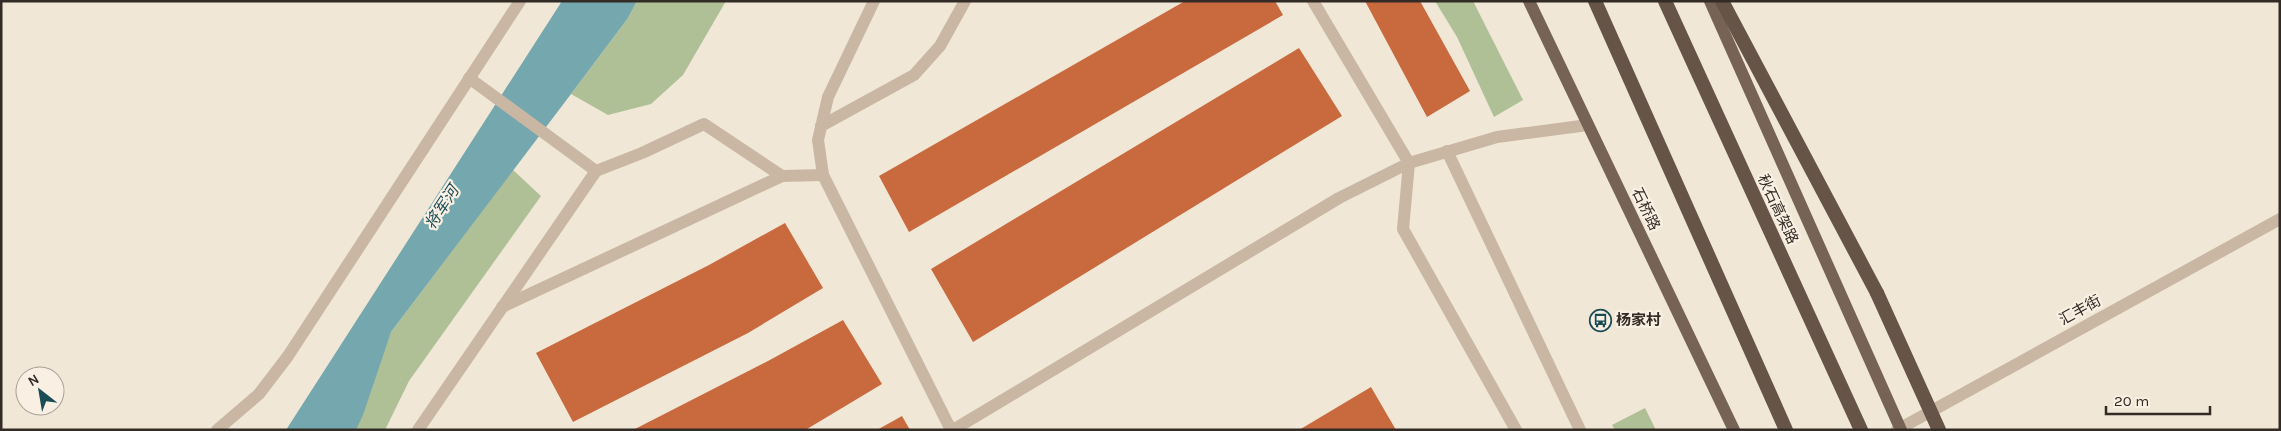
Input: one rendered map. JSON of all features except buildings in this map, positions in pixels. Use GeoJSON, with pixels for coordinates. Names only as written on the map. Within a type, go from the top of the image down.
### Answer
{"type":"FeatureCollection","features":[{"type":"Feature","properties":{"kind":"highway"},"geometry":{"type":"LineString","coordinates":[[1595,1],[1786,430]]}},
{"type":"Feature","properties":{"kind":"highway","name":"秋石高架路"},"geometry":{"type":"LineString","coordinates":[[1665,1],[1861,430]]}},
{"type":"Feature","properties":{"kind":"highway"},"geometry":{"type":"LineString","coordinates":[[1722,1],[1877,293],[1939,430]]}},
{"type":"Feature","properties":{"kind":"main road","name":"石桥路"},"geometry":{"type":"LineString","coordinates":[[1529,1],[1734,430]]}},
{"type":"Feature","properties":{"kind":"main road"},"geometry":{"type":"LineString","coordinates":[[1710,1],[1899,429]]}},
{"type":"Feature","properties":{"kind":"street"},"geometry":{"type":"LineString","coordinates":[[217,430],[259,394],[288,356],[520,1]]}},
{"type":"Feature","properties":{"kind":"street"},"geometry":{"type":"LineString","coordinates":[[874,1],[828,97],[818,140],[823,175],[952,430],[1340,198],[1409,163],[1497,137],[1588,125]]}},
{"type":"Feature","properties":{"kind":"street"},"geometry":{"type":"LineString","coordinates":[[821,126],[914,75],[940,46],[965,1]]}},
{"type":"Feature","properties":{"kind":"street"},"geometry":{"type":"LineString","coordinates":[[1313,1],[1409,163],[1403,229],[1516,430]]}},
{"type":"Feature","properties":{"kind":"street"},"geometry":{"type":"LineString","coordinates":[[469,78],[596,171]]}},
{"type":"Feature","properties":{"kind":"street"},"geometry":{"type":"LineString","coordinates":[[418,430],[596,171],[642,153],[704,124],[782,176]]}},
{"type":"Feature","properties":{"kind":"street"},"geometry":{"type":"LineString","coordinates":[[1447,152],[1580,430]]}},
{"type":"Feature","properties":{"kind":"street"},"geometry":{"type":"LineString","coordinates":[[502,307],[782,176],[823,175]]}},
{"type":"Feature","properties":{"kind":"street","name":"汇丰街"},"geometry":{"type":"LineString","coordinates":[[1899,429],[2280,219]]}},
{"type":"Feature","properties":{"kind":"green space"},"geometry":{"type":"Polygon","coordinates":[[[637,1],[726,1],[683,75],[651,104],[608,115],[571,94],[628,18],[637,1]]]}},
{"type":"Feature","properties":{"kind":"green space"},"geometry":{"type":"Polygon","coordinates":[[[1435,1],[1473,1],[1523,100],[1494,117],[1457,37],[1435,1]]]}},
{"type":"Feature","properties":{"kind":"green space"},"geometry":{"type":"Polygon","coordinates":[[[513,170],[541,196],[409,381],[385,430],[349,430],[391,332],[513,170]]]}},
{"type":"Feature","properties":{"kind":"green space"},"geometry":{"type":"Polygon","coordinates":[[[1645,408],[1656,430],[1615,430],[1612,425],[1645,408]]]}},
{"type":"Feature","properties":{"kind":"water","name":"将军河"},"geometry":{"type":"Polygon","coordinates":[[[562,1],[637,1],[628,18],[391,332],[363,415],[356,430],[286,430],[562,1]]]}},
{"type":"Feature","properties":{"kind":"place","name":"杨家村"},"geometry":{"type":"Point","coordinates":[1600,320]}}]}
